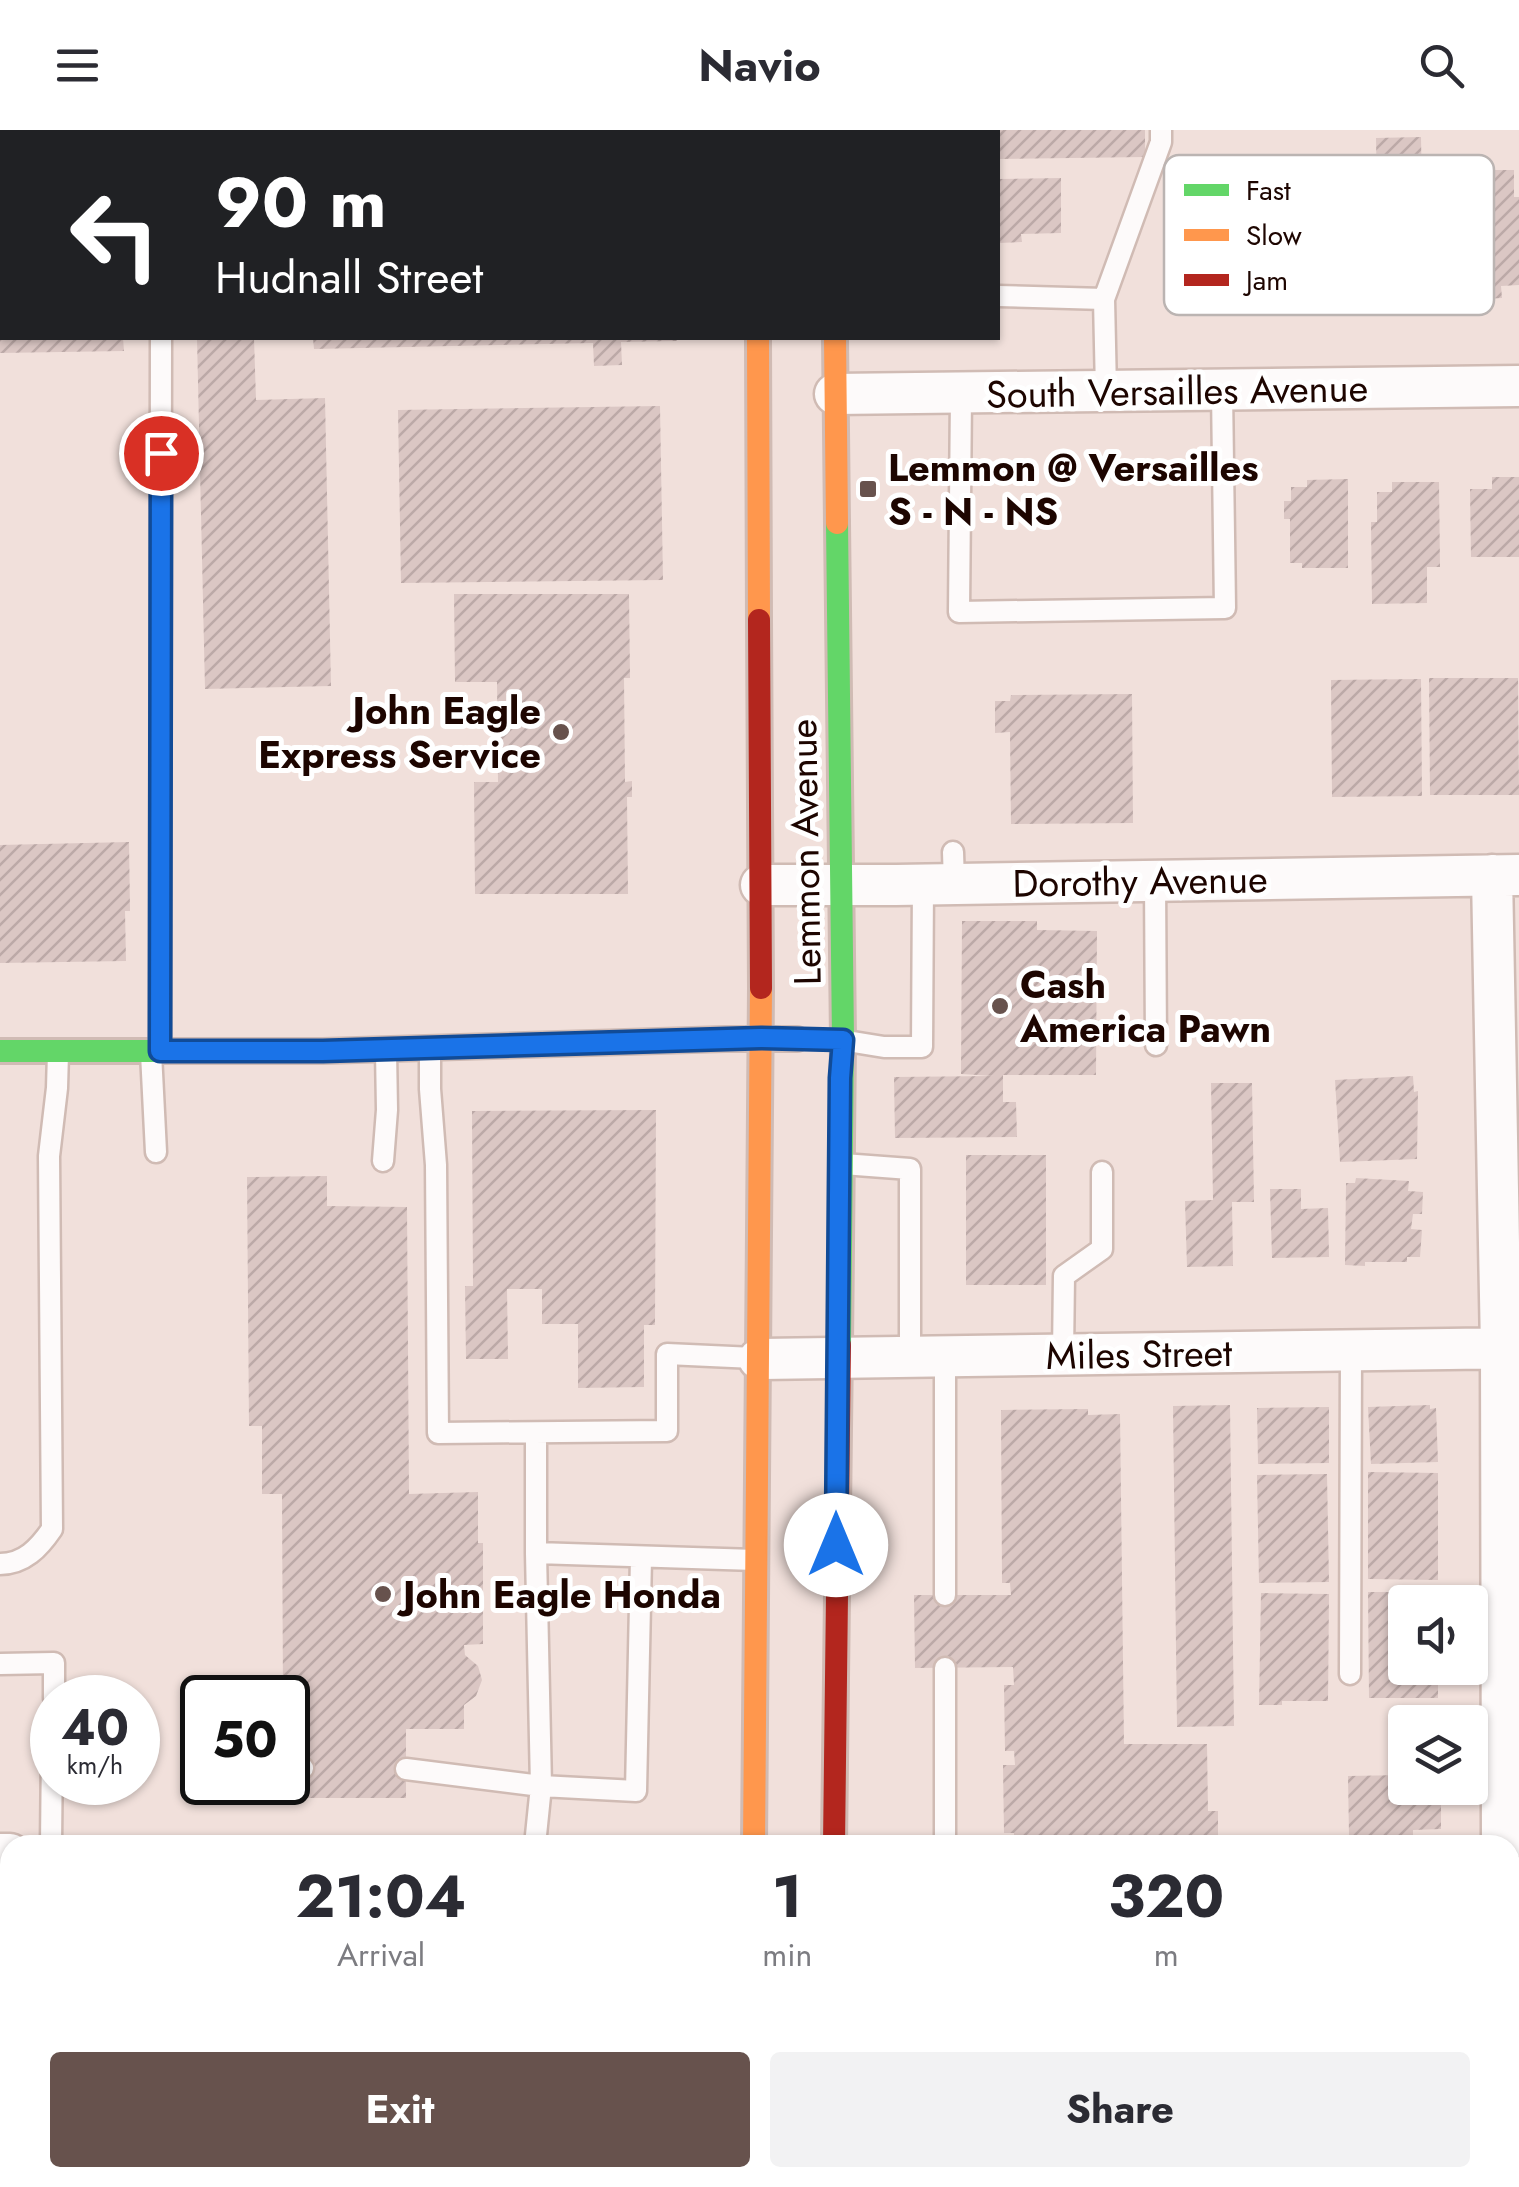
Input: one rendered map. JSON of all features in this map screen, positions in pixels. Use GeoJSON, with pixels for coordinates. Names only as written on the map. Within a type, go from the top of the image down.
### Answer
{"type":"FeatureCollection","features":[{"type":"Feature","properties":{"kind":"main road","name":"Lemmon Avenue"},"geometry":{"type":"LineString","coordinates":[[754,1835],[760,885],[768,394],[758,340]]}},
{"type":"Feature","properties":{"kind":"main road","name":"Lemmon Avenue"},"geometry":{"type":"LineString","coordinates":[[834,1835],[843,1040],[826,394],[835,340]]}},
{"type":"Feature","properties":{"kind":"main road"},"geometry":{"type":"LineString","coordinates":[[0,1051],[386,1049],[761,1038],[843,1040]]}},
{"type":"Feature","properties":{"kind":"street","name":"South Versailles Avenue"},"geometry":{"type":"LineString","coordinates":[[826,394],[1519,386]]}},
{"type":"Feature","properties":{"kind":"street","name":"Dorothy Avenue"},"geometry":{"type":"LineString","coordinates":[[760,885],[840,886],[943,874],[1155,881],[1506,875]]}},
{"type":"Feature","properties":{"kind":"street"},"geometry":{"type":"LineString","coordinates":[[1502,1835],[1510,1348],[1506,875]]}},
{"type":"Feature","properties":{"kind":"street","name":"Miles Street"},"geometry":{"type":"LineString","coordinates":[[759,1358],[1510,1348]]}},
{"type":"Feature","properties":{"kind":"lane"},"geometry":{"type":"LineString","coordinates":[[1106,391],[1104,299],[1161,136]]}},
{"type":"Feature","properties":{"kind":"lane"},"geometry":{"type":"LineString","coordinates":[[1000,296],[1104,299]]}},
{"type":"Feature","properties":{"kind":"lane"},"geometry":{"type":"LineString","coordinates":[[156,1152],[161,340]]}},
{"type":"Feature","properties":{"kind":"lane"},"geometry":{"type":"LineString","coordinates":[[961,394],[959,612],[1224,608],[1222,391]]}},
{"type":"Feature","properties":{"kind":"lane"},"geometry":{"type":"LineString","coordinates":[[843,1040],[884,1047],[922,1047],[943,874]]}},
{"type":"Feature","properties":{"kind":"lane"},"geometry":{"type":"LineString","coordinates":[[1155,881],[1156,1045]]}},
{"type":"Feature","properties":{"kind":"lane"},"geometry":{"type":"LineString","coordinates":[[430,1048],[436,1165],[438,1433],[666,1431],[667,1354],[759,1358]]}},
{"type":"Feature","properties":{"kind":"lane"},"geometry":{"type":"LineString","coordinates":[[383,1161],[386,1049]]}},
{"type":"Feature","properties":{"kind":"lane"},"geometry":{"type":"LineString","coordinates":[[0,1564],[12,1564],[39,1548],[52,1529],[49,1156],[58,1050]]}},
{"type":"Feature","properties":{"kind":"lane"},"geometry":{"type":"LineString","coordinates":[[840,1164],[910,1169],[945,1595]]}},
{"type":"Feature","properties":{"kind":"lane"},"geometry":{"type":"LineString","coordinates":[[1063,1354],[1064,1276],[1102,1249],[1102,1172]]}},
{"type":"Feature","properties":{"kind":"lane"},"geometry":{"type":"LineString","coordinates":[[1350,1674],[1351,1351]]}},
{"type":"Feature","properties":{"kind":"lane"},"geometry":{"type":"LineString","coordinates":[[536,1433],[540,1786],[536,1835]]}},
{"type":"Feature","properties":{"kind":"lane"},"geometry":{"type":"LineString","coordinates":[[536,1553],[757,1560]]}},
{"type":"Feature","properties":{"kind":"lane"},"geometry":{"type":"LineString","coordinates":[[406,1768],[540,1786],[636,1791],[641,1558]]}},
{"type":"Feature","properties":{"kind":"lane"},"geometry":{"type":"LineString","coordinates":[[0,1664],[54,1663],[54,1675]]}},
{"type":"Feature","properties":{"kind":"lane"},"geometry":{"type":"LineString","coordinates":[[945,1668],[945,1835]]}},
{"type":"Feature","properties":{"kind":"lane"},"geometry":{"type":"LineString","coordinates":[[52,1805],[52,1835]]}},
{"type":"Feature","properties":{"kind":"building"},"geometry":{"type":"Polygon","coordinates":[[[1000,130],[1145,130],[1145,157],[1000,159],[1000,130]]]}},
{"type":"Feature","properties":{"kind":"building"},"geometry":{"type":"Polygon","coordinates":[[[1421,137],[1421,155],[1376,155],[1376,138],[1421,137]]]}},
{"type":"Feature","properties":{"kind":"building"},"geometry":{"type":"Polygon","coordinates":[[[1494,170],[1514,170],[1514,197],[1519,197],[1519,285],[1501,286],[1502,298],[1494,298],[1494,170]]]}},
{"type":"Feature","properties":{"kind":"building"},"geometry":{"type":"Polygon","coordinates":[[[1061,178],[1061,233],[1021,234],[1022,242],[1000,243],[1000,179],[1061,178]]]}},
{"type":"Feature","properties":{"kind":"building"},"geometry":{"type":"Polygon","coordinates":[[[0,340],[123,340],[124,351],[0,353],[0,340]]]}},
{"type":"Feature","properties":{"kind":"building"},"geometry":{"type":"Polygon","coordinates":[[[197,340],[254,340],[256,400],[325,398],[331,686],[205,689],[197,340]]]}},
{"type":"Feature","properties":{"kind":"building"},"geometry":{"type":"Polygon","coordinates":[[[313,340],[677,340],[621,342],[622,365],[594,366],[593,343],[314,349],[313,340]]]}},
{"type":"Feature","properties":{"kind":"building"},"geometry":{"type":"Polygon","coordinates":[[[660,406],[663,580],[401,583],[398,410],[660,406]]]}},
{"type":"Feature","properties":{"kind":"building"},"geometry":{"type":"Polygon","coordinates":[[[1492,477],[1519,477],[1519,557],[1471,557],[1470,489],[1492,489],[1492,477]]]}},
{"type":"Feature","properties":{"kind":"building"},"geometry":{"type":"Polygon","coordinates":[[[1348,479],[1348,568],[1302,568],[1302,563],[1290,563],[1290,519],[1284,519],[1284,501],[1291,501],[1291,487],[1307,487],[1307,480],[1348,479]]]}},
{"type":"Feature","properties":{"kind":"building"},"geometry":{"type":"Polygon","coordinates":[[[1392,482],[1439,482],[1440,567],[1427,567],[1427,603],[1372,604],[1371,522],[1377,522],[1377,492],[1392,492],[1392,482]]]}},
{"type":"Feature","properties":{"kind":"building","name":"John Eagle Express Service"},"geometry":{"type":"Polygon","coordinates":[[[454,594],[629,594],[630,678],[624,678],[625,782],[632,781],[632,797],[627,797],[628,894],[475,894],[474,782],[498,782],[497,682],[455,682],[454,594]]]}},
{"type":"Feature","properties":{"kind":"building"},"geometry":{"type":"Polygon","coordinates":[[[1429,678],[1518,678],[1519,795],[1430,795],[1429,678]]]}},
{"type":"Feature","properties":{"kind":"building"},"geometry":{"type":"Polygon","coordinates":[[[1421,679],[1422,796],[1332,797],[1331,680],[1421,679]]]}},
{"type":"Feature","properties":{"kind":"building"},"geometry":{"type":"Polygon","coordinates":[[[1132,694],[1133,823],[1011,824],[1010,732],[995,733],[995,701],[1010,701],[1011,695],[1132,694]]]}},
{"type":"Feature","properties":{"kind":"building"},"geometry":{"type":"Polygon","coordinates":[[[129,842],[126,961],[0,963],[0,845],[129,842]]]}},
{"type":"Feature","properties":{"kind":"building"},"geometry":{"type":"Polygon","coordinates":[[[962,921],[1037,921],[1037,930],[1097,931],[1096,1075],[1003,1075],[1003,1102],[1016,1102],[1017,1137],[895,1138],[894,1077],[994,1076],[961,1074],[962,921]]]}},
{"type":"Feature","properties":{"kind":"building"},"geometry":{"type":"Polygon","coordinates":[[[1413,1076],[1414,1092],[1418,1091],[1417,1159],[1340,1162],[1335,1080],[1413,1076]]]}},
{"type":"Feature","properties":{"kind":"building"},"geometry":{"type":"Polygon","coordinates":[[[1211,1083],[1252,1083],[1254,1202],[1232,1202],[1233,1266],[1187,1267],[1185,1201],[1213,1200],[1211,1083]]]}},
{"type":"Feature","properties":{"kind":"building"},"geometry":{"type":"Polygon","coordinates":[[[656,1110],[655,1325],[644,1325],[644,1387],[578,1388],[578,1324],[542,1324],[542,1289],[507,1289],[508,1359],[466,1359],[465,1286],[473,1286],[472,1111],[656,1110]]]}},
{"type":"Feature","properties":{"kind":"building"},"geometry":{"type":"Polygon","coordinates":[[[966,1155],[1046,1155],[1046,1285],[966,1285],[966,1155]]]}},
{"type":"Feature","properties":{"kind":"building"},"geometry":{"type":"Polygon","coordinates":[[[327,1176],[327,1206],[407,1207],[409,1494],[478,1492],[478,1543],[483,1543],[483,1644],[464,1645],[465,1655],[478,1666],[482,1680],[476,1696],[464,1705],[464,1729],[406,1729],[406,1798],[310,1798],[310,1675],[283,1675],[282,1494],[262,1494],[262,1426],[249,1426],[247,1177],[327,1176]]]}},
{"type":"Feature","properties":{"kind":"building"},"geometry":{"type":"Polygon","coordinates":[[[1356,1178],[1409,1181],[1408,1191],[1423,1192],[1422,1214],[1413,1214],[1411,1229],[1422,1230],[1420,1257],[1407,1257],[1407,1262],[1345,1265],[1346,1183],[1355,1183],[1356,1178]]]}},
{"type":"Feature","properties":{"kind":"building"},"geometry":{"type":"Polygon","coordinates":[[[1270,1189],[1301,1189],[1301,1209],[1328,1208],[1329,1257],[1272,1258],[1270,1189]]]}},
{"type":"Feature","properties":{"kind":"building"},"geometry":{"type":"Polygon","coordinates":[[[1230,1405],[1234,1726],[1177,1727],[1173,1406],[1230,1405]]]}},
{"type":"Feature","properties":{"kind":"building"},"geometry":{"type":"Polygon","coordinates":[[[1430,1405],[1430,1409],[1436,1408],[1438,1462],[1371,1464],[1368,1407],[1430,1405]]]}},
{"type":"Feature","properties":{"kind":"building"},"geometry":{"type":"Polygon","coordinates":[[[1329,1407],[1329,1463],[1258,1464],[1257,1408],[1329,1407]]]}},
{"type":"Feature","properties":{"kind":"building"},"geometry":{"type":"Polygon","coordinates":[[[1088,1409],[1088,1415],[1120,1414],[1124,1744],[1207,1744],[1208,1811],[1218,1811],[1218,1835],[1004,1833],[1003,1765],[1015,1765],[1014,1751],[1005,1751],[1004,1685],[1014,1685],[1013,1667],[915,1668],[914,1595],[1011,1595],[1010,1583],[1002,1583],[1001,1410],[1088,1409]]]}},
{"type":"Feature","properties":{"kind":"building"},"geometry":{"type":"Polygon","coordinates":[[[1368,1472],[1438,1473],[1438,1580],[1368,1579],[1368,1472]]]}},
{"type":"Feature","properties":{"kind":"building"},"geometry":{"type":"Polygon","coordinates":[[[1327,1474],[1329,1582],[1259,1583],[1257,1475],[1327,1474]]]}},
{"type":"Feature","properties":{"kind":"building"},"geometry":{"type":"Polygon","coordinates":[[[1368,1592],[1388,1592],[1388,1685],[1438,1685],[1438,1698],[1369,1698],[1368,1592]]]}},
{"type":"Feature","properties":{"kind":"building"},"geometry":{"type":"Polygon","coordinates":[[[1261,1593],[1329,1594],[1328,1701],[1259,1705],[1261,1593]]]}},
{"type":"Feature","properties":{"kind":"building"},"geometry":{"type":"Polygon","coordinates":[[[1388,1775],[1388,1805],[1441,1805],[1441,1829],[1413,1830],[1413,1835],[1349,1835],[1348,1776],[1388,1775]]]}},
{"type":"Feature","properties":{"kind":"traffic: fast"},"geometry":{"type":"LineString","coordinates":[[837,523],[843,1040],[840,1345]]}},
{"type":"Feature","properties":{"kind":"traffic: fast"},"geometry":{"type":"LineString","coordinates":[[0,1051],[323,1051],[797,1039]]}},
{"type":"Feature","properties":{"kind":"traffic: slow"},"geometry":{"type":"LineString","coordinates":[[758,340],[759,620]]}},
{"type":"Feature","properties":{"kind":"traffic: slow"},"geometry":{"type":"LineString","coordinates":[[835,340],[837,523]]}},
{"type":"Feature","properties":{"kind":"traffic: slow"},"geometry":{"type":"LineString","coordinates":[[754,1835],[761,988]]}},
{"type":"Feature","properties":{"kind":"traffic: jam"},"geometry":{"type":"LineString","coordinates":[[759,620],[761,988]]}},
{"type":"Feature","properties":{"kind":"traffic: jam"},"geometry":{"type":"LineString","coordinates":[[834,1835],[840,1345]]}},
{"type":"Feature","properties":{"kind":"place","name":"Lemmon @ Versailles S - N - NS"},"geometry":{"type":"Point","coordinates":[868,489]}},
{"type":"Feature","properties":{"kind":"place","name":"John Eagle Express Service"},"geometry":{"type":"Point","coordinates":[561,732]}},
{"type":"Feature","properties":{"kind":"place","name":"Cash America Pawn"},"geometry":{"type":"Point","coordinates":[1000,1006]}},
{"type":"Feature","properties":{"kind":"place","name":"John Eagle Honda"},"geometry":{"type":"Point","coordinates":[383,1594]}},
{"type":"Feature","properties":{"kind":"route"},"geometry":{"type":"LineString","coordinates":[[161,453],[160,1051],[323,1051],[761,1038],[843,1040],[836,1545]]}}]}
